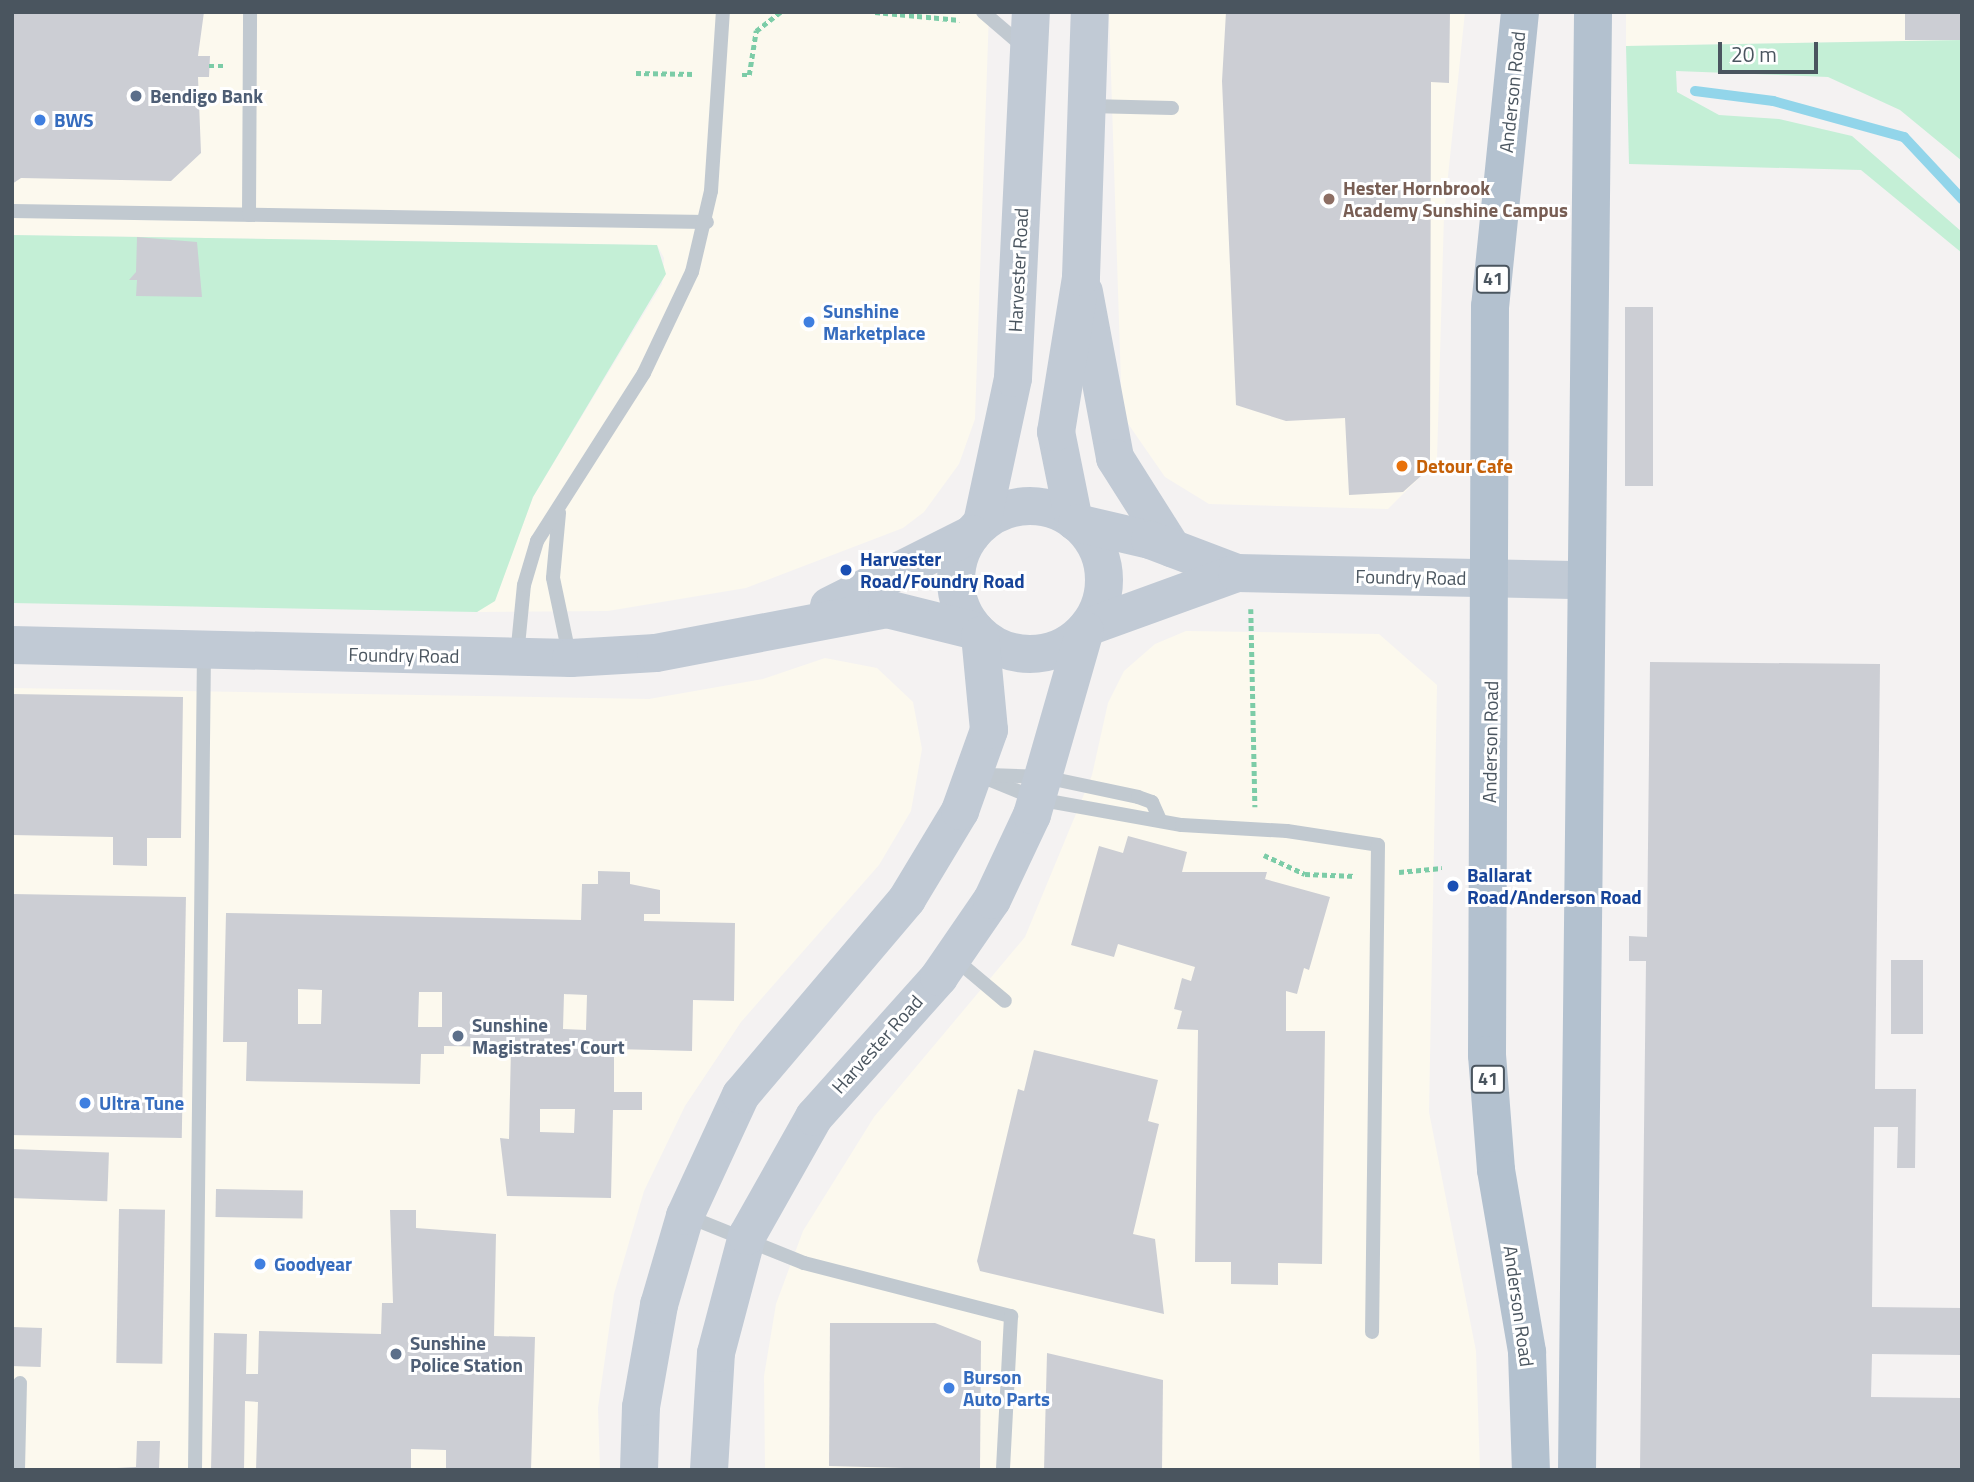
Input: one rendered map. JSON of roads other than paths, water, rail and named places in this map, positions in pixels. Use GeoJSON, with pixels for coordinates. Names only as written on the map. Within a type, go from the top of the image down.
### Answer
{"type":"FeatureCollection","features":[{"type":"Feature","properties":{"kind":"main road","name":"Anderson Road"},"geometry":{"type":"LineString","coordinates":[[1520,12],[1490,306],[1490,1112],[1527,1352],[1531,1470]]}},
{"type":"Feature","properties":{"kind":"main road"},"geometry":{"type":"LineString","coordinates":[[1577,1470],[1593,12]]}},
{"type":"Feature","properties":{"kind":"street","name":"Harvester Road"},"geometry":{"type":"LineString","coordinates":[[977,529],[1012,388],[1031,12]]}},
{"type":"Feature","properties":{"kind":"street"},"geometry":{"type":"LineString","coordinates":[[1076,522],[1056,432],[1081,277],[1089,106],[1090,12]]}},
{"type":"Feature","properties":{"kind":"street"},"geometry":{"type":"LineString","coordinates":[[1081,277],[1105,378],[1115,458],[1172,548]]}},
{"type":"Feature","properties":{"kind":"street"},"geometry":{"type":"LineString","coordinates":[[639,1470],[641,1407],[659,1305],[685,1216],[741,1095],[921,881],[976,774],[989,730],[978,633],[956,583],[977,529],[1007,510],[1035,506],[1076,522],[1093,540],[1105,573],[1100,607],[1087,629],[1053,651],[1027,655],[978,633]]}},
{"type":"Feature","properties":{"kind":"street","name":"Foundry Road"},"geometry":{"type":"LineString","coordinates":[[1076,522],[1172,548],[1244,574],[1585,580]]}},
{"type":"Feature","properties":{"kind":"street","name":"Foundry Road"},"geometry":{"type":"LineString","coordinates":[[794,626],[977,529]]}},
{"type":"Feature","properties":{"kind":"street","name":"Foundry Road"},"geometry":{"type":"LineString","coordinates":[[1087,629],[1244,574]]}},
{"type":"Feature","properties":{"kind":"street","name":"Foundry Road"},"geometry":{"type":"LineString","coordinates":[[12,645],[571,658],[656,653],[900,609],[978,633]]}},
{"type":"Feature","properties":{"kind":"street","name":"Harvester Road"},"geometry":{"type":"LineString","coordinates":[[709,1470],[716,1353],[747,1236],[814,1117],[953,958],[992,900],[1040,788],[1087,629]]}},
{"type":"Feature","properties":{"kind":"lane"},"geometry":{"type":"LineString","coordinates":[[249,215],[250,12]]}},
{"type":"Feature","properties":{"kind":"lane"},"geometry":{"type":"LineString","coordinates":[[517,657],[528,567],[560,505],[644,373],[692,272],[707,222],[723,12]]}},
{"type":"Feature","properties":{"kind":"lane"},"geometry":{"type":"LineString","coordinates":[[986,14],[1030,52]]}},
{"type":"Feature","properties":{"kind":"lane"},"geometry":{"type":"LineString","coordinates":[[1089,106],[1172,108]]}},
{"type":"Feature","properties":{"kind":"lane"},"geometry":{"type":"LineString","coordinates":[[12,211],[707,222]]}},
{"type":"Feature","properties":{"kind":"lane"},"geometry":{"type":"LineString","coordinates":[[560,505],[553,578],[560,631],[571,658]]}},
{"type":"Feature","properties":{"kind":"lane"},"geometry":{"type":"LineString","coordinates":[[195,1470],[204,650]]}},
{"type":"Feature","properties":{"kind":"lane"},"geometry":{"type":"LineString","coordinates":[[976,774],[1160,820],[1378,845],[1372,1332]]}},
{"type":"Feature","properties":{"kind":"lane"},"geometry":{"type":"LineString","coordinates":[[976,774],[1040,788],[1152,802],[1160,820]]}},
{"type":"Feature","properties":{"kind":"lane"},"geometry":{"type":"LineString","coordinates":[[953,958],[1005,1001]]}},
{"type":"Feature","properties":{"kind":"lane"},"geometry":{"type":"LineString","coordinates":[[685,1216],[747,1236],[804,1263],[1012,1316],[1003,1470]]}},
{"type":"Feature","properties":{"kind":"lane"},"geometry":{"type":"LineString","coordinates":[[18,1470],[20,1383]]}},
{"type":"Feature","properties":{"kind":"waterway"},"geometry":{"type":"LineString","coordinates":[[1695,91],[1773,101],[1904,137],[1962,199]]}},
{"type":"Feature","properties":{"kind":"place","name":"Bendigo Bank"},"geometry":{"type":"Point","coordinates":[136,96]}},
{"type":"Feature","properties":{"kind":"place","name":"BWS"},"geometry":{"type":"Point","coordinates":[40,120]}},
{"type":"Feature","properties":{"kind":"place","name":"Hester Hornbrook Academy Sunshine Campus"},"geometry":{"type":"Point","coordinates":[1329,199]}},
{"type":"Feature","properties":{"kind":"place","name":"Sunshine Marketplace"},"geometry":{"type":"Point","coordinates":[809,322]}},
{"type":"Feature","properties":{"kind":"place","name":"Detour Cafe"},"geometry":{"type":"Point","coordinates":[1402,466]}},
{"type":"Feature","properties":{"kind":"place","name":"Harvester Road/Foundry Road"},"geometry":{"type":"Point","coordinates":[846,570]}},
{"type":"Feature","properties":{"kind":"place","name":"Ballarat Road/Anderson Road"},"geometry":{"type":"Point","coordinates":[1453,886]}},
{"type":"Feature","properties":{"kind":"place","name":"Sunshine Magistrates' Court"},"geometry":{"type":"Point","coordinates":[458,1036]}},
{"type":"Feature","properties":{"kind":"place","name":"Ultra Tune"},"geometry":{"type":"Point","coordinates":[85,1103]}},
{"type":"Feature","properties":{"kind":"place","name":"Goodyear"},"geometry":{"type":"Point","coordinates":[260,1264]}},
{"type":"Feature","properties":{"kind":"place","name":"Sunshine Police Station"},"geometry":{"type":"Point","coordinates":[396,1354]}},
{"type":"Feature","properties":{"kind":"place","name":"Burson Auto Parts"},"geometry":{"type":"Point","coordinates":[949,1388]}}]}
